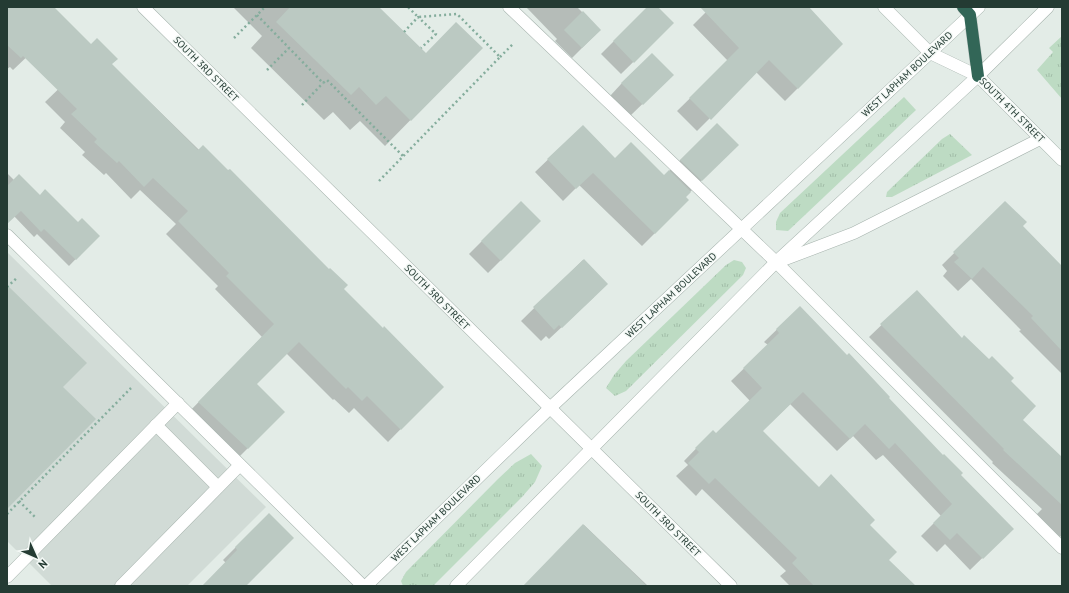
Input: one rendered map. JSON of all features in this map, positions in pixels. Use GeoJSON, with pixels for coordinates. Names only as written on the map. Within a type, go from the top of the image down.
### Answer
{"type":"FeatureCollection","features":[{"type":"Feature","properties":{"kind":"highway"},"geometry":{"type":"LineString","coordinates":[[970,10],[978,76]]}},
{"type":"Feature","properties":{"kind":"street","name":"SOUTH 3RD STREET"},"geometry":{"type":"LineString","coordinates":[[143,7],[731,586]]}},
{"type":"Feature","properties":{"kind":"street"},"geometry":{"type":"LineString","coordinates":[[509,7],[742,228],[1062,548]]}},
{"type":"Feature","properties":{"kind":"street","name":"SOUTH 4TH STREET"},"geometry":{"type":"LineString","coordinates":[[884,7],[930,53],[978,76],[1040,140],[1062,160]]}},
{"type":"Feature","properties":{"kind":"street","name":"WEST LAPHAM BOULEVARD"},"geometry":{"type":"LineString","coordinates":[[366,586],[550,408],[930,53],[970,10]]}},
{"type":"Feature","properties":{"kind":"street"},"geometry":{"type":"LineString","coordinates":[[456,586],[776,262],[978,76],[1045,10]]}},
{"type":"Feature","properties":{"kind":"street"},"geometry":{"type":"LineString","coordinates":[[776,262],[854,233],[1040,140]]}},
{"type":"Feature","properties":{"kind":"street"},"geometry":{"type":"LineString","coordinates":[[7,235],[363,586]]}},
{"type":"Feature","properties":{"kind":"street"},"geometry":{"type":"LineString","coordinates":[[7,577],[178,403]]}},
{"type":"Feature","properties":{"kind":"street"},"geometry":{"type":"LineString","coordinates":[[156,425],[218,487]]}},
{"type":"Feature","properties":{"kind":"street"},"geometry":{"type":"LineString","coordinates":[[121,586],[240,465]]}},
{"type":"Feature","properties":{"kind":"path"},"geometry":{"type":"LineString","coordinates":[[408,7],[436,34],[421,48]]}},
{"type":"Feature","properties":{"kind":"path"},"geometry":{"type":"LineString","coordinates":[[234,38],[263,8]]}},
{"type":"Feature","properties":{"kind":"path"},"geometry":{"type":"LineString","coordinates":[[379,181],[500,56],[457,14],[418,17],[404,32]]}},
{"type":"Feature","properties":{"kind":"path"},"geometry":{"type":"LineString","coordinates":[[257,15],[323,83]]}},
{"type":"Feature","properties":{"kind":"path"},"geometry":{"type":"LineString","coordinates":[[267,70],[289,48]]}},
{"type":"Feature","properties":{"kind":"path"},"geometry":{"type":"LineString","coordinates":[[302,105],[327,80],[403,156]]}},
{"type":"Feature","properties":{"kind":"path"},"geometry":{"type":"LineString","coordinates":[[7,514],[147,372]]}},
{"type":"Feature","properties":{"kind":"shaded area"},"geometry":{"type":"Polygon","coordinates":[[[7,252],[266,507],[187,586],[52,586],[7,541],[7,252]]]}},
{"type":"Feature","properties":{"kind":"green space"},"geometry":{"type":"Polygon","coordinates":[[[1062,36],[1062,99],[1037,70],[1053,52],[1049,48],[1062,36]]]}},
{"type":"Feature","properties":{"kind":"green space"},"geometry":{"type":"Polygon","coordinates":[[[904,97],[916,110],[788,231],[776,230],[776,222],[780,213],[904,97]]]}},
{"type":"Feature","properties":{"kind":"green space"},"geometry":{"type":"Polygon","coordinates":[[[950,134],[972,155],[892,197],[886,197],[887,192],[942,139],[950,134]]]}},
{"type":"Feature","properties":{"kind":"green space"},"geometry":{"type":"Polygon","coordinates":[[[734,260],[742,262],[746,268],[743,275],[626,391],[615,396],[606,388],[614,375],[626,361],[726,265],[734,260]]]}},
{"type":"Feature","properties":{"kind":"green space"},"geometry":{"type":"Polygon","coordinates":[[[531,454],[542,466],[535,482],[522,497],[433,586],[403,586],[401,581],[406,572],[498,479],[515,463],[531,454]]]}},
{"type":"Feature","properties":{"kind":"building"},"geometry":{"type":"Polygon","coordinates":[[[7,7],[54,7],[91,44],[97,38],[118,59],[112,64],[198,150],[203,145],[228,170],[230,169],[329,269],[330,268],[348,285],[344,289],[383,328],[384,326],[444,387],[401,430],[367,396],[362,401],[348,387],[346,389],[299,342],[257,384],[285,412],[248,449],[198,402],[274,324],[226,276],[229,273],[178,221],[188,211],[153,178],[144,187],[119,161],[117,163],[94,142],[97,139],[71,114],[77,109],[23,56],[21,58],[7,45],[7,7]]]}},
{"type":"Feature","properties":{"kind":"building"},"geometry":{"type":"Polygon","coordinates":[[[290,7],[379,7],[426,53],[456,22],[483,48],[411,121],[386,96],[376,105],[359,87],[351,95],[276,22],[290,7]]]}},
{"type":"Feature","properties":{"kind":"building"},"geometry":{"type":"Polygon","coordinates":[[[647,7],[658,7],[674,23],[634,63],[613,41],[647,7]]]}},
{"type":"Feature","properties":{"kind":"building"},"geometry":{"type":"Polygon","coordinates":[[[700,7],[809,7],[843,44],[798,89],[769,60],[711,120],[689,98],[739,48],[700,7]]]}},
{"type":"Feature","properties":{"kind":"building"},"geometry":{"type":"Polygon","coordinates":[[[583,11],[601,30],[582,48],[564,30],[583,11]]]}},
{"type":"Feature","properties":{"kind":"building"},"geometry":{"type":"Polygon","coordinates":[[[652,53],[674,75],[643,105],[621,83],[652,53]]]}},
{"type":"Feature","properties":{"kind":"building"},"geometry":{"type":"Polygon","coordinates":[[[717,123],[739,145],[702,181],[680,160],[717,123]]]}},
{"type":"Feature","properties":{"kind":"building"},"geometry":{"type":"Polygon","coordinates":[[[583,125],[615,158],[631,142],[664,175],[669,170],[691,192],[686,197],[689,200],[655,234],[593,173],[576,189],[547,159],[583,125]]]}},
{"type":"Feature","properties":{"kind":"building"},"geometry":{"type":"Polygon","coordinates":[[[19,174],[40,195],[45,189],[78,222],[82,218],[100,236],[76,260],[44,229],[41,232],[21,211],[7,224],[7,186],[19,174]]]}},
{"type":"Feature","properties":{"kind":"building"},"geometry":{"type":"Polygon","coordinates":[[[521,201],[541,221],[501,261],[481,241],[521,201]]]}},
{"type":"Feature","properties":{"kind":"building"},"geometry":{"type":"Polygon","coordinates":[[[1005,201],[1027,222],[1023,226],[1062,266],[1062,351],[1031,318],[1033,316],[983,267],[972,279],[954,262],[959,258],[953,252],[1005,201]]]}},
{"type":"Feature","properties":{"kind":"building"},"geometry":{"type":"Polygon","coordinates":[[[584,259],[608,284],[562,328],[559,325],[554,330],[533,307],[584,259]]]}},
{"type":"Feature","properties":{"kind":"building"},"geometry":{"type":"Polygon","coordinates":[[[7,285],[87,363],[63,387],[96,419],[7,509],[7,285]]]}},
{"type":"Feature","properties":{"kind":"building"},"geometry":{"type":"Polygon","coordinates":[[[917,290],[962,338],[964,335],[989,359],[992,356],[1014,378],[1011,381],[1036,406],[1023,420],[1062,457],[1062,505],[1003,450],[1004,449],[880,324],[917,290]]]}},
{"type":"Feature","properties":{"kind":"building"},"geometry":{"type":"Polygon","coordinates":[[[800,306],[847,355],[849,353],[943,455],[944,454],[963,473],[961,475],[1014,529],[983,559],[957,533],[950,540],[933,523],[952,504],[895,443],[889,449],[865,424],[850,439],[803,392],[763,431],[819,487],[831,474],[875,520],[870,525],[897,552],[889,560],[916,586],[814,586],[792,563],[797,558],[715,478],[709,484],[688,463],[699,452],[695,448],[713,430],[716,433],[762,388],[743,368],[779,333],[776,329],[800,306]]]}},
{"type":"Feature","properties":{"kind":"building"},"geometry":{"type":"Polygon","coordinates":[[[269,513],[294,538],[246,586],[202,586],[237,550],[235,547],[269,513]]]}},
{"type":"Feature","properties":{"kind":"building"},"geometry":{"type":"Polygon","coordinates":[[[583,524],[622,562],[647,586],[523,586],[583,524]]]}}]}
